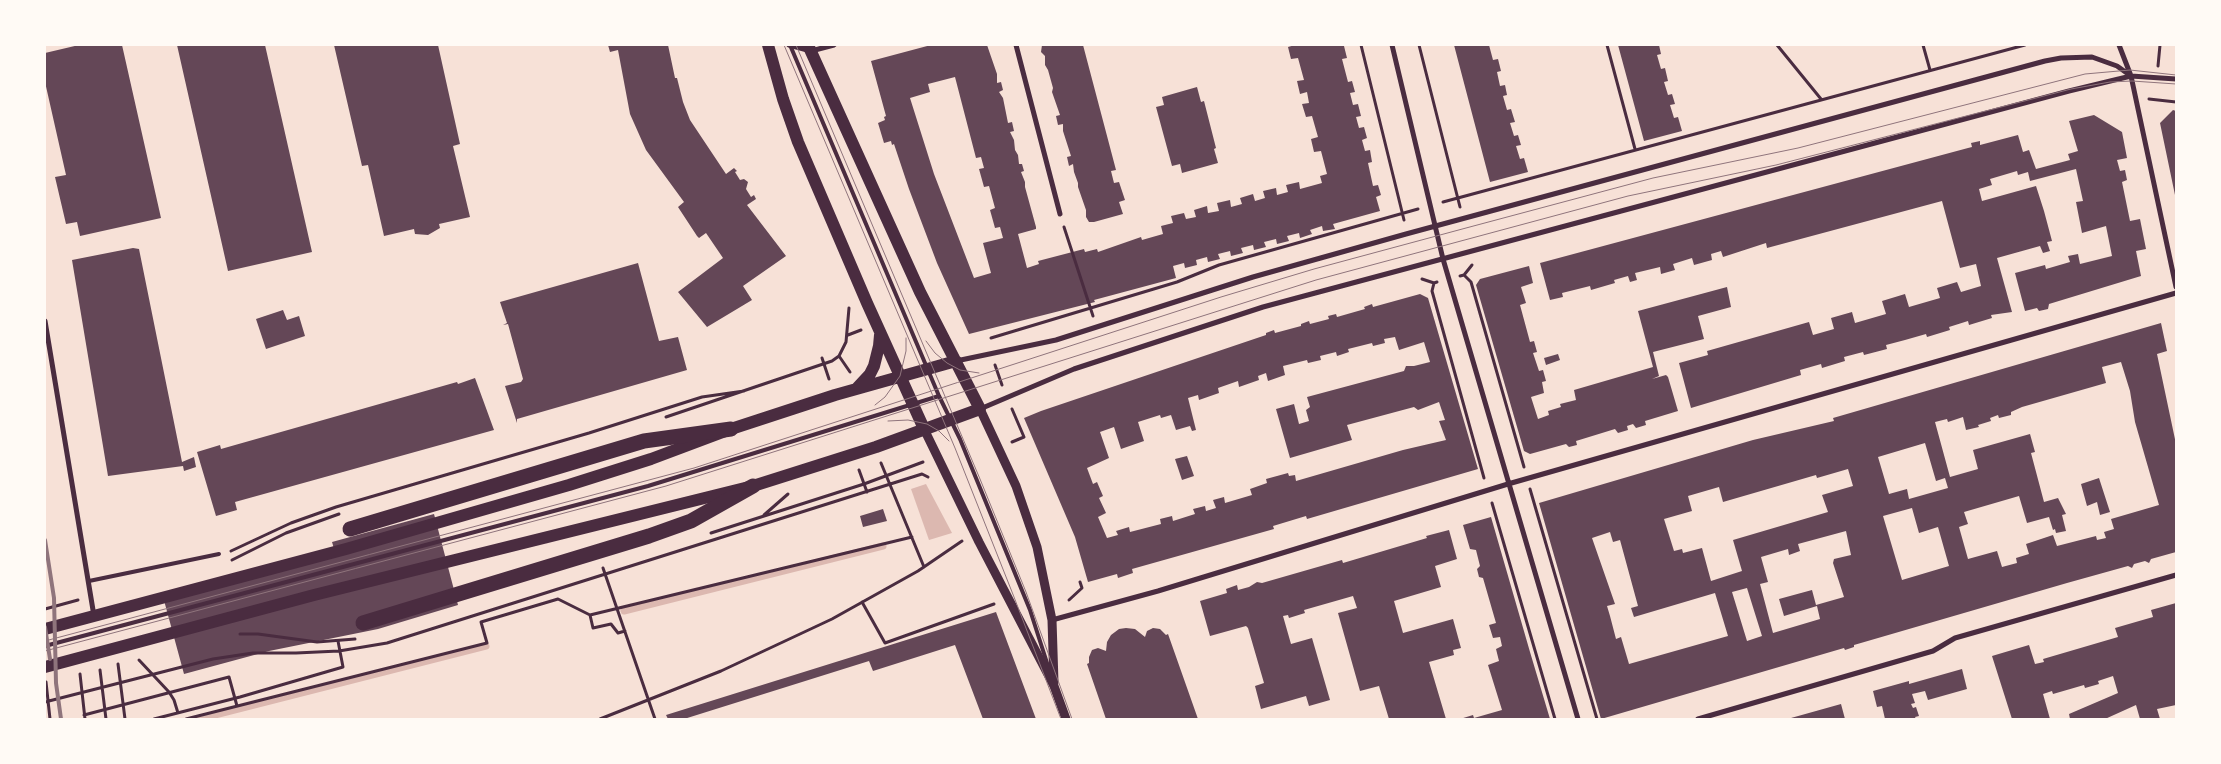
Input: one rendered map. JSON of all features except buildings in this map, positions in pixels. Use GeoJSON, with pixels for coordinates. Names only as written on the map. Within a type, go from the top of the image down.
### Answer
{"type":"FeatureCollection","features":[{"type":"Feature","properties":{"kind":"highway"},"geometry":{"type":"LineString","coordinates":[[350,529],[644,442],[731,429]]}},
{"type":"Feature","properties":{"kind":"highway"},"geometry":{"type":"LineString","coordinates":[[363,623],[649,536],[691,520],[753,486]]}},
{"type":"Feature","properties":{"kind":"main road"},"geometry":{"type":"LineString","coordinates":[[768,45],[783,99],[798,142],[925,431]]}},
{"type":"Feature","properties":{"kind":"main road"},"geometry":{"type":"LineString","coordinates":[[45,666],[314,595],[753,486],[925,431],[980,409],[920,292],[810,48]]}},
{"type":"Feature","properties":{"kind":"main road"},"geometry":{"type":"LineString","coordinates":[[856,388],[870,374],[874,366],[880,346],[880,332]]}},
{"type":"Feature","properties":{"kind":"main road"},"geometry":{"type":"LineString","coordinates":[[45,629],[346,549],[569,484],[856,388],[956,361]]}},
{"type":"Feature","properties":{"kind":"street"},"geometry":{"type":"LineString","coordinates":[[790,45],[810,48],[834,45]]}},
{"type":"Feature","properties":{"kind":"street"},"geometry":{"type":"LineString","coordinates":[[1016,45],[1060,214]]}},
{"type":"Feature","properties":{"kind":"street"},"geometry":{"type":"LineString","coordinates":[[1392,45],[1443,259],[1578,719]]}},
{"type":"Feature","properties":{"kind":"street"},"geometry":{"type":"LineString","coordinates":[[2119,45],[2131,76],[2176,287]]}},
{"type":"Feature","properties":{"kind":"street"},"geometry":{"type":"LineString","coordinates":[[956,361],[1056,340],[1253,277],[1434,226],[2045,61],[2061,58],[2092,57],[2116,66],[2131,76]]}},
{"type":"Feature","properties":{"kind":"street"},"geometry":{"type":"LineString","coordinates":[[1054,686],[1052,620],[1046,586],[1028,517],[1004,457],[980,409],[1074,368],[1254,310],[2059,93],[2131,76],[2176,79]]}},
{"type":"Feature","properties":{"kind":"street"},"geometry":{"type":"LineString","coordinates":[[1052,620],[1158,591],[1508,484],[2176,293]]}},
{"type":"Feature","properties":{"kind":"street"},"geometry":{"type":"LineString","coordinates":[[45,322],[94,610]]}},
{"type":"Feature","properties":{"kind":"street"},"geometry":{"type":"LineString","coordinates":[[925,431],[978,542],[1054,686],[1066,719]]}},
{"type":"Feature","properties":{"kind":"street"},"geometry":{"type":"LineString","coordinates":[[1698,719],[1933,651],[1955,638],[2176,575]]}},
{"type":"Feature","properties":{"kind":"lane"},"geometry":{"type":"LineString","coordinates":[[790,45],[939,396],[951,420],[1030,610],[1054,686]]}},
{"type":"Feature","properties":{"kind":"lane"},"geometry":{"type":"LineString","coordinates":[[45,646],[648,486],[939,396]]}},
{"type":"Feature","properties":{"kind":"lane"},"geometry":{"type":"LineString","coordinates":[[89,581],[219,554]]}},
{"type":"Feature","properties":{"kind":"lane"},"geometry":{"type":"LineString","coordinates":[[94,610],[226,587]]}},
{"type":"Feature","properties":{"kind":"path"},"geometry":{"type":"LineString","coordinates":[[1608,45],[1635,149]]}},
{"type":"Feature","properties":{"kind":"path"},"geometry":{"type":"LineString","coordinates":[[1777,45],[1821,100]]}},
{"type":"Feature","properties":{"kind":"path"},"geometry":{"type":"LineString","coordinates":[[1923,45],[1930,70]]}},
{"type":"Feature","properties":{"kind":"path"},"geometry":{"type":"LineString","coordinates":[[984,340],[1177,282],[1219,265],[1635,149],[2025,45]]}},
{"type":"Feature","properties":{"kind":"path"},"geometry":{"type":"LineString","coordinates":[[2158,77],[2160,45]]}},
{"type":"Feature","properties":{"kind":"path"},"geometry":{"type":"LineString","coordinates":[[2136,98],[2176,102]]}},
{"type":"Feature","properties":{"kind":"path"},"geometry":{"type":"LineString","coordinates":[[1060,214],[1096,326]]}},
{"type":"Feature","properties":{"kind":"path"},"geometry":{"type":"LineString","coordinates":[[1464,275],[1471,282],[1597,719]]}},
{"type":"Feature","properties":{"kind":"path"},"geometry":{"type":"LineString","coordinates":[[1434,283],[1432,291],[1487,491],[1495,508],[1555,719]]}},
{"type":"Feature","properties":{"kind":"path"},"geometry":{"type":"LineString","coordinates":[[705,406],[825,365],[839,356],[848,335],[850,305]]}},
{"type":"Feature","properties":{"kind":"path"},"geometry":{"type":"LineString","coordinates":[[702,397],[752,390]]}},
{"type":"Feature","properties":{"kind":"path"},"geometry":{"type":"LineString","coordinates":[[762,517],[886,476],[936,456]]}},
{"type":"Feature","properties":{"kind":"path"},"geometry":{"type":"LineString","coordinates":[[45,702],[213,659],[253,653],[339,651],[387,642],[600,577],[922,474],[928,476],[932,484]]}},
{"type":"Feature","properties":{"kind":"path"},"geometry":{"type":"LineString","coordinates":[[886,476],[924,567]]}},
{"type":"Feature","properties":{"kind":"path"},"geometry":{"type":"LineString","coordinates":[[957,533],[966,549]]}},
{"type":"Feature","properties":{"kind":"path"},"geometry":{"type":"LineString","coordinates":[[186,719],[487,642],[481,622],[558,599],[590,615],[912,537]]}},
{"type":"Feature","properties":{"kind":"path"},"geometry":{"type":"LineString","coordinates":[[600,719],[721,671],[862,602],[924,567],[962,541]]}},
{"type":"Feature","properties":{"kind":"path"},"geometry":{"type":"LineString","coordinates":[[603,568],[655,719]]}},
{"type":"Feature","properties":{"kind":"path"},"geometry":{"type":"LineString","coordinates":[[862,602],[885,642],[997,603],[993,595]]}},
{"type":"Feature","properties":{"kind":"path"},"geometry":{"type":"LineString","coordinates":[[590,615],[593,628],[611,624],[618,632],[624,629]]}},
{"type":"Feature","properties":{"kind":"path"},"geometry":{"type":"LineString","coordinates":[[230,635],[258,634],[317,642],[338,642],[361,638]]}},
{"type":"Feature","properties":{"kind":"path"},"geometry":{"type":"LineString","coordinates":[[154,719],[343,667],[338,642]]}},
{"type":"Feature","properties":{"kind":"path"},"geometry":{"type":"LineString","coordinates":[[134,659],[143,656]]}},
{"type":"Feature","properties":{"kind":"path"},"geometry":{"type":"LineString","coordinates":[[125,661],[117,662],[125,719]]}},
{"type":"Feature","properties":{"kind":"path"},"geometry":{"type":"LineString","coordinates":[[98,668],[107,666]]}},
{"type":"Feature","properties":{"kind":"path"},"geometry":{"type":"LineString","coordinates":[[72,675],[80,673]]}},
{"type":"Feature","properties":{"kind":"path"},"geometry":{"type":"LineString","coordinates":[[84,715],[229,677],[238,706]]}},
{"type":"Feature","properties":{"kind":"path"},"geometry":{"type":"LineString","coordinates":[[46,678],[50,719]]}},
{"type":"Feature","properties":{"kind":"path"},"geometry":{"type":"LineString","coordinates":[[45,682],[54,680]]}},
{"type":"Feature","properties":{"kind":"path"},"geometry":{"type":"LineString","coordinates":[[174,700],[178,713]]}},
{"type":"Feature","properties":{"kind":"shaded area"},"geometry":{"type":"Polygon","coordinates":[[[926,484],[952,533],[929,540],[911,489],[926,484]]]}},
{"type":"Feature","properties":{"kind":"waterway"},"geometry":{"type":"LineString","coordinates":[[624,611],[883,546]]}},
{"type":"Feature","properties":{"kind":"waterway"},"geometry":{"type":"LineString","coordinates":[[199,719],[486,646]]}},
{"type":"Feature","properties":{"kind":"tram line"},"geometry":{"type":"LineString","coordinates":[[784,45],[955,448],[1061,719]]}},
{"type":"Feature","properties":{"kind":"tram line"},"geometry":{"type":"LineString","coordinates":[[796,45],[980,479],[1026,592],[1072,719]]}},
{"type":"Feature","properties":{"kind":"tram line"},"geometry":{"type":"LineString","coordinates":[[45,641],[694,468],[1221,297],[1314,269],[1653,178],[1798,148],[2085,74],[2130,70],[2176,75]]}},
{"type":"Feature","properties":{"kind":"tram line"},"geometry":{"type":"LineString","coordinates":[[45,651],[666,486],[1316,280],[1628,196],[1776,165],[2071,89],[2110,82],[2132,81],[2176,84]]}},
{"type":"Feature","properties":{"kind":"tram line"},"geometry":{"type":"LineString","coordinates":[[875,405],[885,397],[900,376],[906,351],[906,338]]}},
{"type":"Feature","properties":{"kind":"tram line"},"geometry":{"type":"LineString","coordinates":[[926,341],[935,353],[947,363],[960,370],[979,373]]}},
{"type":"Feature","properties":{"kind":"tram line"},"geometry":{"type":"LineString","coordinates":[[888,421],[908,420],[927,424],[939,431],[949,441]]}},
{"type":"Feature","properties":{"kind":"railway"},"geometry":{"type":"LineString","coordinates":[[45,540],[54,598],[56,683],[61,719]]}},
{"type":"Feature","properties":{"kind":"railway"},"geometry":{"type":"LineString","coordinates":[[45,627],[50,659]]}}]}
